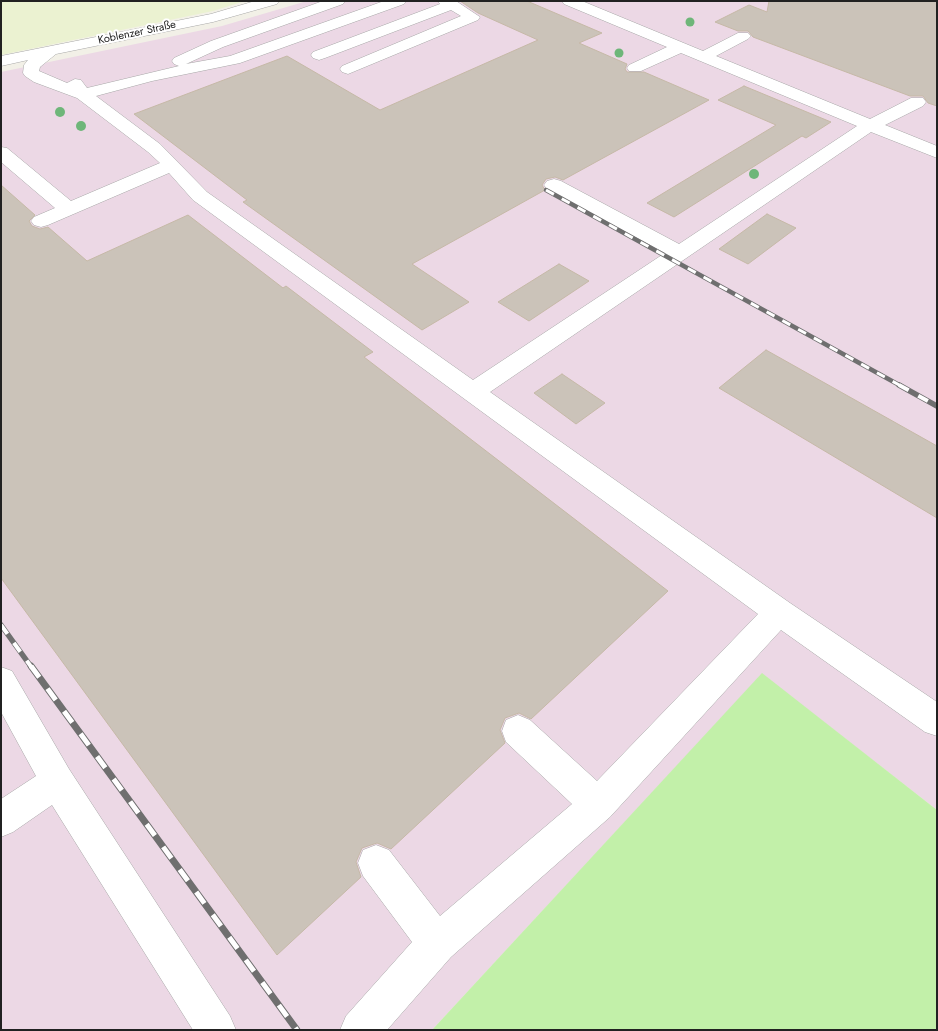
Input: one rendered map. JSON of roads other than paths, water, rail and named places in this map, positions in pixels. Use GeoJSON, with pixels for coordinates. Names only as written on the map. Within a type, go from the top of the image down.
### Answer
{"type":"FeatureCollection","features":[{"type":"Feature","properties":{"kind":"street","name":"Koblenzer Straße"},"geometry":{"type":"LineString","coordinates":[[1,61],[58,58],[272,1]]}},
{"type":"Feature","properties":{"kind":"street"},"geometry":{"type":"LineString","coordinates":[[150,76],[217,44],[338,1]]}},
{"type":"Feature","properties":{"kind":"street"},"geometry":{"type":"LineString","coordinates":[[1,72],[40,79],[83,94],[150,76],[234,60],[399,1]]}},
{"type":"Feature","properties":{"kind":"street"},"geometry":{"type":"LineString","coordinates":[[569,1],[937,154]]}},
{"type":"Feature","properties":{"kind":"street"},"geometry":{"type":"LineString","coordinates":[[319,55],[449,3],[474,17],[348,69]]}},
{"type":"Feature","properties":{"kind":"street"},"geometry":{"type":"LineString","coordinates":[[704,57],[742,36]]}},
{"type":"Feature","properties":{"kind":"street"},"geometry":{"type":"LineString","coordinates":[[635,68],[680,47]]}},
{"type":"Feature","properties":{"kind":"street"},"geometry":{"type":"LineString","coordinates":[[40,79],[31,73],[32,65],[58,58],[83,94],[154,148],[200,196],[779,612],[937,721]]}},
{"type":"Feature","properties":{"kind":"street"},"geometry":{"type":"LineString","coordinates":[[472,392],[869,126],[917,102]]}},
{"type":"Feature","properties":{"kind":"street"},"geometry":{"type":"LineString","coordinates":[[1,152],[69,210]]}},
{"type":"Feature","properties":{"kind":"street"},"geometry":{"type":"LineString","coordinates":[[41,220],[69,210],[172,165]]}},
{"type":"Feature","properties":{"kind":"street"},"geometry":{"type":"LineString","coordinates":[[554,186],[679,252]]}},
{"type":"Feature","properties":{"kind":"street"},"geometry":{"type":"LineString","coordinates":[[360,1030],[437,943],[598,805],[779,612]]}},
{"type":"Feature","properties":{"kind":"street"},"geometry":{"type":"LineString","coordinates":[[1,681],[57,781],[216,1030]]}},
{"type":"Feature","properties":{"kind":"street"},"geometry":{"type":"LineString","coordinates":[[518,731],[598,805]]}},
{"type":"Feature","properties":{"kind":"street"},"geometry":{"type":"LineString","coordinates":[[1,820],[57,781]]}},
{"type":"Feature","properties":{"kind":"street"},"geometry":{"type":"LineString","coordinates":[[376,863],[437,943]]}},
{"type":"Feature","properties":{"kind":"railway"},"geometry":{"type":"LineString","coordinates":[[546,190],[901,386]]}},
{"type":"Feature","properties":{"kind":"railway"},"geometry":{"type":"LineString","coordinates":[[899,385],[937,406]]}},
{"type":"Feature","properties":{"kind":"railway"},"geometry":{"type":"LineString","coordinates":[[1,625],[32,668]]}},
{"type":"Feature","properties":{"kind":"railway"},"geometry":{"type":"LineString","coordinates":[[31,666],[297,1030]]}}]}
